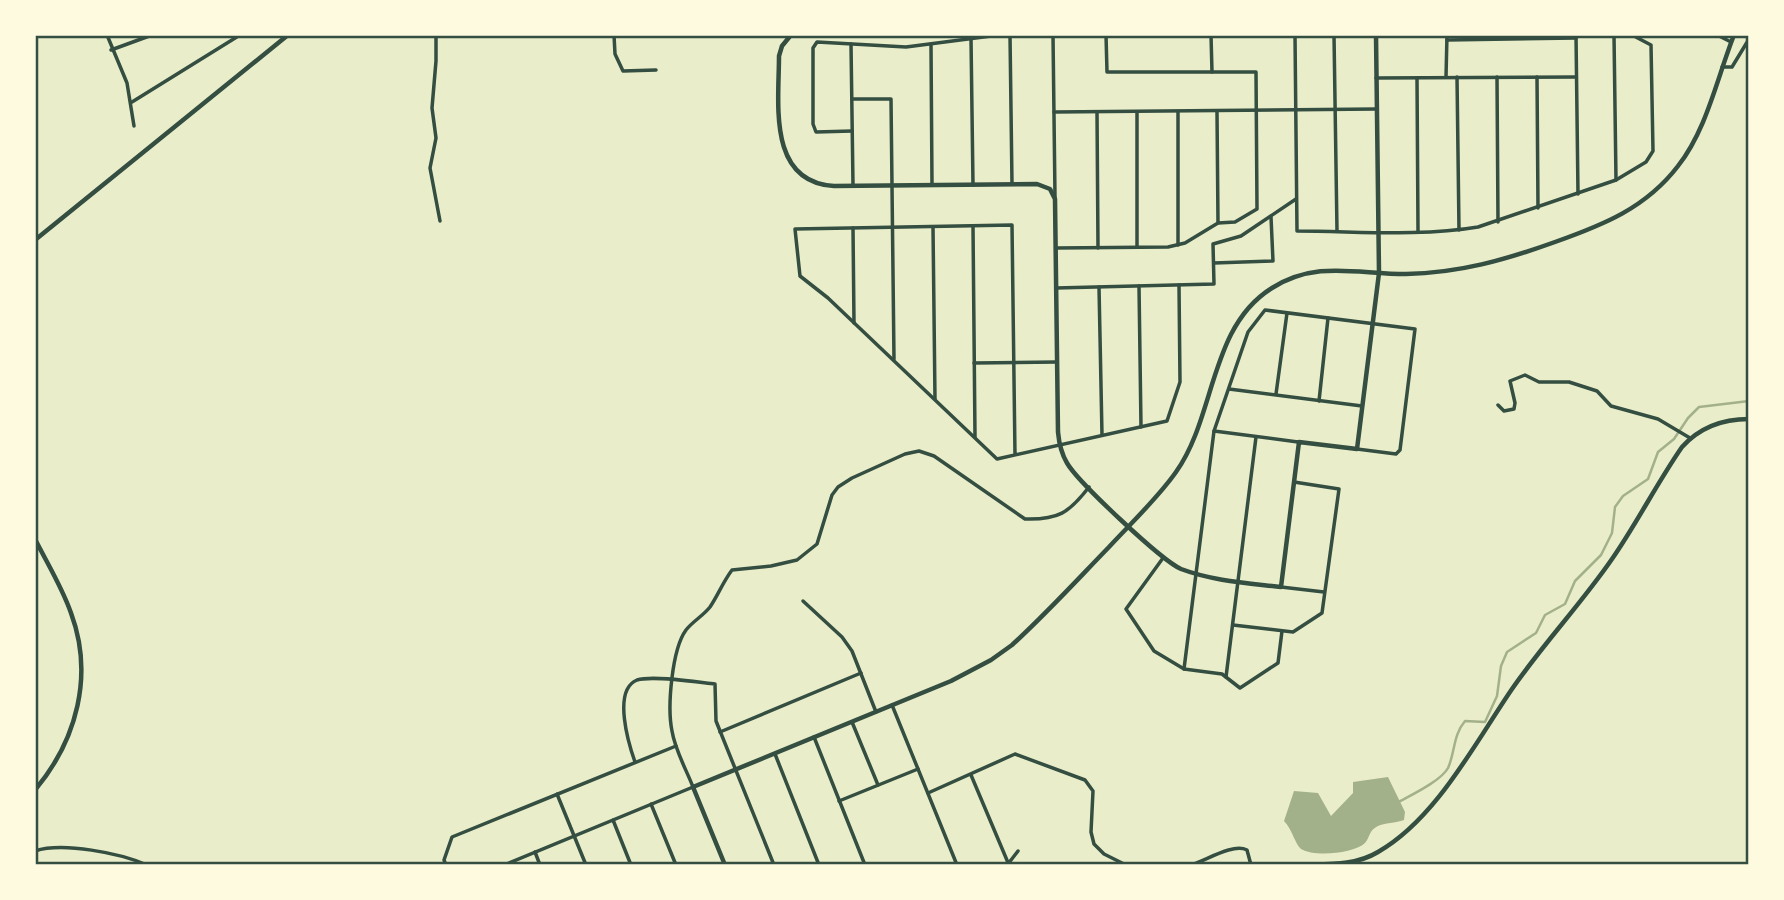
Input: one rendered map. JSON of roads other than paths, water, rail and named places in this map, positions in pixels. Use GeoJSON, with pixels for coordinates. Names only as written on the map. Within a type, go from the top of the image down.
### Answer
{"type":"FeatureCollection","features":[{"type":"Feature","properties":{"kind":"street"},"geometry":{"type":"LineString","coordinates":[[107,35],[127,83],[134,125]]}},
{"type":"Feature","properties":{"kind":"street"},"geometry":{"type":"LineString","coordinates":[[111,50],[152,35]]}},
{"type":"Feature","properties":{"kind":"street"},"geometry":{"type":"LineString","coordinates":[[132,102],[240,35]]}},
{"type":"Feature","properties":{"kind":"street"},"geometry":{"type":"LineString","coordinates":[[35,240],[288,35]]}},
{"type":"Feature","properties":{"kind":"street"},"geometry":{"type":"LineString","coordinates":[[436,35],[432,108],[436,138],[430,168],[440,222]]}},
{"type":"Feature","properties":{"kind":"street"},"geometry":{"type":"LineString","coordinates":[[614,35],[615,54],[624,71],[656,70]]}},
{"type":"Feature","properties":{"kind":"street"},"geometry":{"type":"LineString","coordinates":[[790,35],[779,56],[780,138],[783,149],[796,169],[809,180],[826,186],[1043,185],[1051,190],[1055,199]]}},
{"type":"Feature","properties":{"kind":"street"},"geometry":{"type":"LineString","coordinates":[[852,131],[816,132],[813,124],[813,48],[817,41],[906,47],[999,35]]}},
{"type":"Feature","properties":{"kind":"street"},"geometry":{"type":"LineString","coordinates":[[1010,35],[1012,184]]}},
{"type":"Feature","properties":{"kind":"street"},"geometry":{"type":"LineString","coordinates":[[1053,35],[1060,445],[1069,467],[1163,558],[1177,567],[1196,575],[1325,593]]}},
{"type":"Feature","properties":{"kind":"street"},"geometry":{"type":"LineString","coordinates":[[1056,248],[1178,245],[1218,223],[1235,222],[1257,209],[1256,72],[1107,72],[1106,35]]}},
{"type":"Feature","properties":{"kind":"street"},"geometry":{"type":"LineString","coordinates":[[1211,35],[1212,72]]}},
{"type":"Feature","properties":{"kind":"street"},"geometry":{"type":"LineString","coordinates":[[1294,35],[1297,232],[1459,230],[1498,222],[1616,180],[1646,162],[1653,151],[1651,45],[1632,35]]}},
{"type":"Feature","properties":{"kind":"street"},"geometry":{"type":"LineString","coordinates":[[1334,35],[1337,231]]}},
{"type":"Feature","properties":{"kind":"street"},"geometry":{"type":"LineString","coordinates":[[1357,449],[1379,273],[1376,35]]}},
{"type":"Feature","properties":{"kind":"street"},"geometry":{"type":"LineString","coordinates":[[1614,35],[1616,180]]}},
{"type":"Feature","properties":{"kind":"street"},"geometry":{"type":"LineString","coordinates":[[1717,35],[1731,42]]}},
{"type":"Feature","properties":{"kind":"street"},"geometry":{"type":"LineString","coordinates":[[504,865],[971,671],[1012,645],[1129,526],[1176,471],[1199,427],[1227,341],[1250,306],[1278,284],[1310,271],[1440,273],[1478,267],[1524,254],[1620,216],[1653,194],[1680,165],[1698,131],[1734,35]]}},
{"type":"Feature","properties":{"kind":"street"},"geometry":{"type":"LineString","coordinates":[[1446,78],[1447,38],[1576,37],[1578,194]]}},
{"type":"Feature","properties":{"kind":"street"},"geometry":{"type":"LineString","coordinates":[[971,38],[973,185]]}},
{"type":"Feature","properties":{"kind":"street"},"geometry":{"type":"LineString","coordinates":[[1722,67],[1732,66],[1749,38]]}},
{"type":"Feature","properties":{"kind":"street"},"geometry":{"type":"LineString","coordinates":[[851,44],[853,186]]}},
{"type":"Feature","properties":{"kind":"street"},"geometry":{"type":"LineString","coordinates":[[930,45],[932,185]]}},
{"type":"Feature","properties":{"kind":"street"},"geometry":{"type":"LineString","coordinates":[[1458,77],[1459,230]]}},
{"type":"Feature","properties":{"kind":"street"},"geometry":{"type":"LineString","coordinates":[[1497,77],[1498,222]]}},
{"type":"Feature","properties":{"kind":"street"},"geometry":{"type":"LineString","coordinates":[[1537,77],[1538,208]]}},
{"type":"Feature","properties":{"kind":"street"},"geometry":{"type":"LineString","coordinates":[[1376,78],[1576,77]]}},
{"type":"Feature","properties":{"kind":"street"},"geometry":{"type":"LineString","coordinates":[[1417,78],[1418,231]]}},
{"type":"Feature","properties":{"kind":"street"},"geometry":{"type":"LineString","coordinates":[[852,99],[891,99],[894,361]]}},
{"type":"Feature","properties":{"kind":"street"},"geometry":{"type":"LineString","coordinates":[[1054,112],[1377,110]]}},
{"type":"Feature","properties":{"kind":"street"},"geometry":{"type":"LineString","coordinates":[[1097,112],[1098,248]]}},
{"type":"Feature","properties":{"kind":"street"},"geometry":{"type":"LineString","coordinates":[[1178,112],[1178,245]]}},
{"type":"Feature","properties":{"kind":"street"},"geometry":{"type":"LineString","coordinates":[[1217,112],[1218,223]]}},
{"type":"Feature","properties":{"kind":"street"},"geometry":{"type":"LineString","coordinates":[[1137,113],[1137,247]]}},
{"type":"Feature","properties":{"kind":"street"},"geometry":{"type":"LineString","coordinates":[[1056,288],[1214,285],[1213,244],[1241,236],[1296,199]]}},
{"type":"Feature","properties":{"kind":"street"},"geometry":{"type":"LineString","coordinates":[[1213,263],[1273,261],[1271,217]]}},
{"type":"Feature","properties":{"kind":"street"},"geometry":{"type":"LineString","coordinates":[[1015,455],[1012,225],[795,229],[800,276],[828,298],[997,458],[1015,455],[1167,421],[1180,382],[1179,285]]}},
{"type":"Feature","properties":{"kind":"street"},"geometry":{"type":"LineString","coordinates":[[973,226],[975,437]]}},
{"type":"Feature","properties":{"kind":"street"},"geometry":{"type":"LineString","coordinates":[[933,227],[935,400]]}},
{"type":"Feature","properties":{"kind":"street"},"geometry":{"type":"LineString","coordinates":[[853,228],[854,323]]}},
{"type":"Feature","properties":{"kind":"street"},"geometry":{"type":"LineString","coordinates":[[1139,286],[1141,427]]}},
{"type":"Feature","properties":{"kind":"street"},"geometry":{"type":"LineString","coordinates":[[1099,287],[1102,435]]}},
{"type":"Feature","properties":{"kind":"street"},"geometry":{"type":"LineString","coordinates":[[1184,669],[1214,432],[1248,332],[1265,310],[1415,328],[1401,450],[1396,454],[1214,432]]}},
{"type":"Feature","properties":{"kind":"street"},"geometry":{"type":"LineString","coordinates":[[1276,395],[1287,313]]}},
{"type":"Feature","properties":{"kind":"street"},"geometry":{"type":"LineString","coordinates":[[1319,401],[1328,318]]}},
{"type":"Feature","properties":{"kind":"street"},"geometry":{"type":"LineString","coordinates":[[974,363],[1057,362]]}},
{"type":"Feature","properties":{"kind":"street"},"geometry":{"type":"LineString","coordinates":[[1497,405],[1504,411],[1514,409],[1510,381],[1525,375],[1539,382],[1569,382],[1597,391],[1611,406],[1658,419],[1688,436]]}},
{"type":"Feature","properties":{"kind":"street"},"geometry":{"type":"LineString","coordinates":[[1229,389],[1362,407]]}},
{"type":"Feature","properties":{"kind":"street"},"geometry":{"type":"LineString","coordinates":[[1301,865],[1365,859],[1386,847],[1427,809],[1462,766],[1532,661],[1613,558],[1688,436],[1722,422],[1749,419]]}},
{"type":"Feature","properties":{"kind":"street"},"geometry":{"type":"LineString","coordinates":[[1226,677],[1256,437]]}},
{"type":"Feature","properties":{"kind":"street"},"geometry":{"type":"LineString","coordinates":[[1281,587],[1298,442]]}},
{"type":"Feature","properties":{"kind":"street"},"geometry":{"type":"LineString","coordinates":[[725,865],[676,746],[671,722],[677,653],[686,630],[704,615],[732,570],[797,560],[817,544],[832,495],[838,487],[905,454],[919,451],[934,456],[1025,519],[1042,520],[1060,516],[1076,504],[1089,487]]}},
{"type":"Feature","properties":{"kind":"street"},"geometry":{"type":"LineString","coordinates":[[1233,625],[1293,632],[1322,613],[1339,489],[1294,482]]}},
{"type":"Feature","properties":{"kind":"street"},"geometry":{"type":"LineString","coordinates":[[35,539],[72,616],[79,643],[82,675],[78,707],[65,746],[35,790]]}},
{"type":"Feature","properties":{"kind":"street"},"geometry":{"type":"LineString","coordinates":[[1163,558],[1126,609],[1154,651],[1184,669],[1223,674],[1240,688],[1278,663],[1282,631]]}},
{"type":"Feature","properties":{"kind":"street"},"geometry":{"type":"LineString","coordinates":[[803,601],[842,637],[852,651],[876,712]]}},
{"type":"Feature","properties":{"kind":"street"},"geometry":{"type":"LineString","coordinates":[[720,732],[861,673]]}},
{"type":"Feature","properties":{"kind":"street"},"geometry":{"type":"LineString","coordinates":[[635,762],[625,725],[626,692],[632,683],[640,679],[715,684],[716,721],[774,865]]}},
{"type":"Feature","properties":{"kind":"street"},"geometry":{"type":"LineString","coordinates":[[892,705],[957,865]]}},
{"type":"Feature","properties":{"kind":"street"},"geometry":{"type":"LineString","coordinates":[[852,722],[878,785]]}},
{"type":"Feature","properties":{"kind":"street"},"geometry":{"type":"LineString","coordinates":[[814,737],[865,865]]}},
{"type":"Feature","properties":{"kind":"street"},"geometry":{"type":"LineString","coordinates":[[446,865],[444,860],[452,837],[676,746]]}},
{"type":"Feature","properties":{"kind":"street"},"geometry":{"type":"LineString","coordinates":[[775,754],[819,865]]}},
{"type":"Feature","properties":{"kind":"street"},"geometry":{"type":"LineString","coordinates":[[928,793],[1015,754],[1059,772],[1079,776],[1093,791],[1091,832],[1094,844],[1126,865]]}},
{"type":"Feature","properties":{"kind":"street"},"geometry":{"type":"LineString","coordinates":[[839,801],[918,769]]}},
{"type":"Feature","properties":{"kind":"street"},"geometry":{"type":"LineString","coordinates":[[971,775],[1008,865]]}},
{"type":"Feature","properties":{"kind":"street"},"geometry":{"type":"LineString","coordinates":[[557,794],[586,865]]}},
{"type":"Feature","properties":{"kind":"street"},"geometry":{"type":"LineString","coordinates":[[651,804],[676,865]]}},
{"type":"Feature","properties":{"kind":"street"},"geometry":{"type":"LineString","coordinates":[[613,820],[631,865]]}},
{"type":"Feature","properties":{"kind":"street"},"geometry":{"type":"LineString","coordinates":[[1191,865],[1235,847],[1247,850],[1251,865]]}},
{"type":"Feature","properties":{"kind":"street"},"geometry":{"type":"LineString","coordinates":[[35,851],[94,850],[130,858],[146,865]]}},
{"type":"Feature","properties":{"kind":"street"},"geometry":{"type":"LineString","coordinates":[[1008,865],[1018,851]]}},
{"type":"Feature","properties":{"kind":"street"},"geometry":{"type":"LineString","coordinates":[[535,852],[540,865]]}},
{"type":"Feature","properties":{"kind":"waterway"},"geometry":{"type":"LineString","coordinates":[[1397,803],[1444,773],[1448,768],[1458,732],[1465,721],[1485,722],[1497,696],[1501,666],[1507,652],[1536,633],[1545,615],[1565,604],[1575,581],[1601,555],[1612,533],[1615,507],[1623,496],[1648,479],[1658,452],[1674,439],[1699,407],[1749,401]]}}]}
